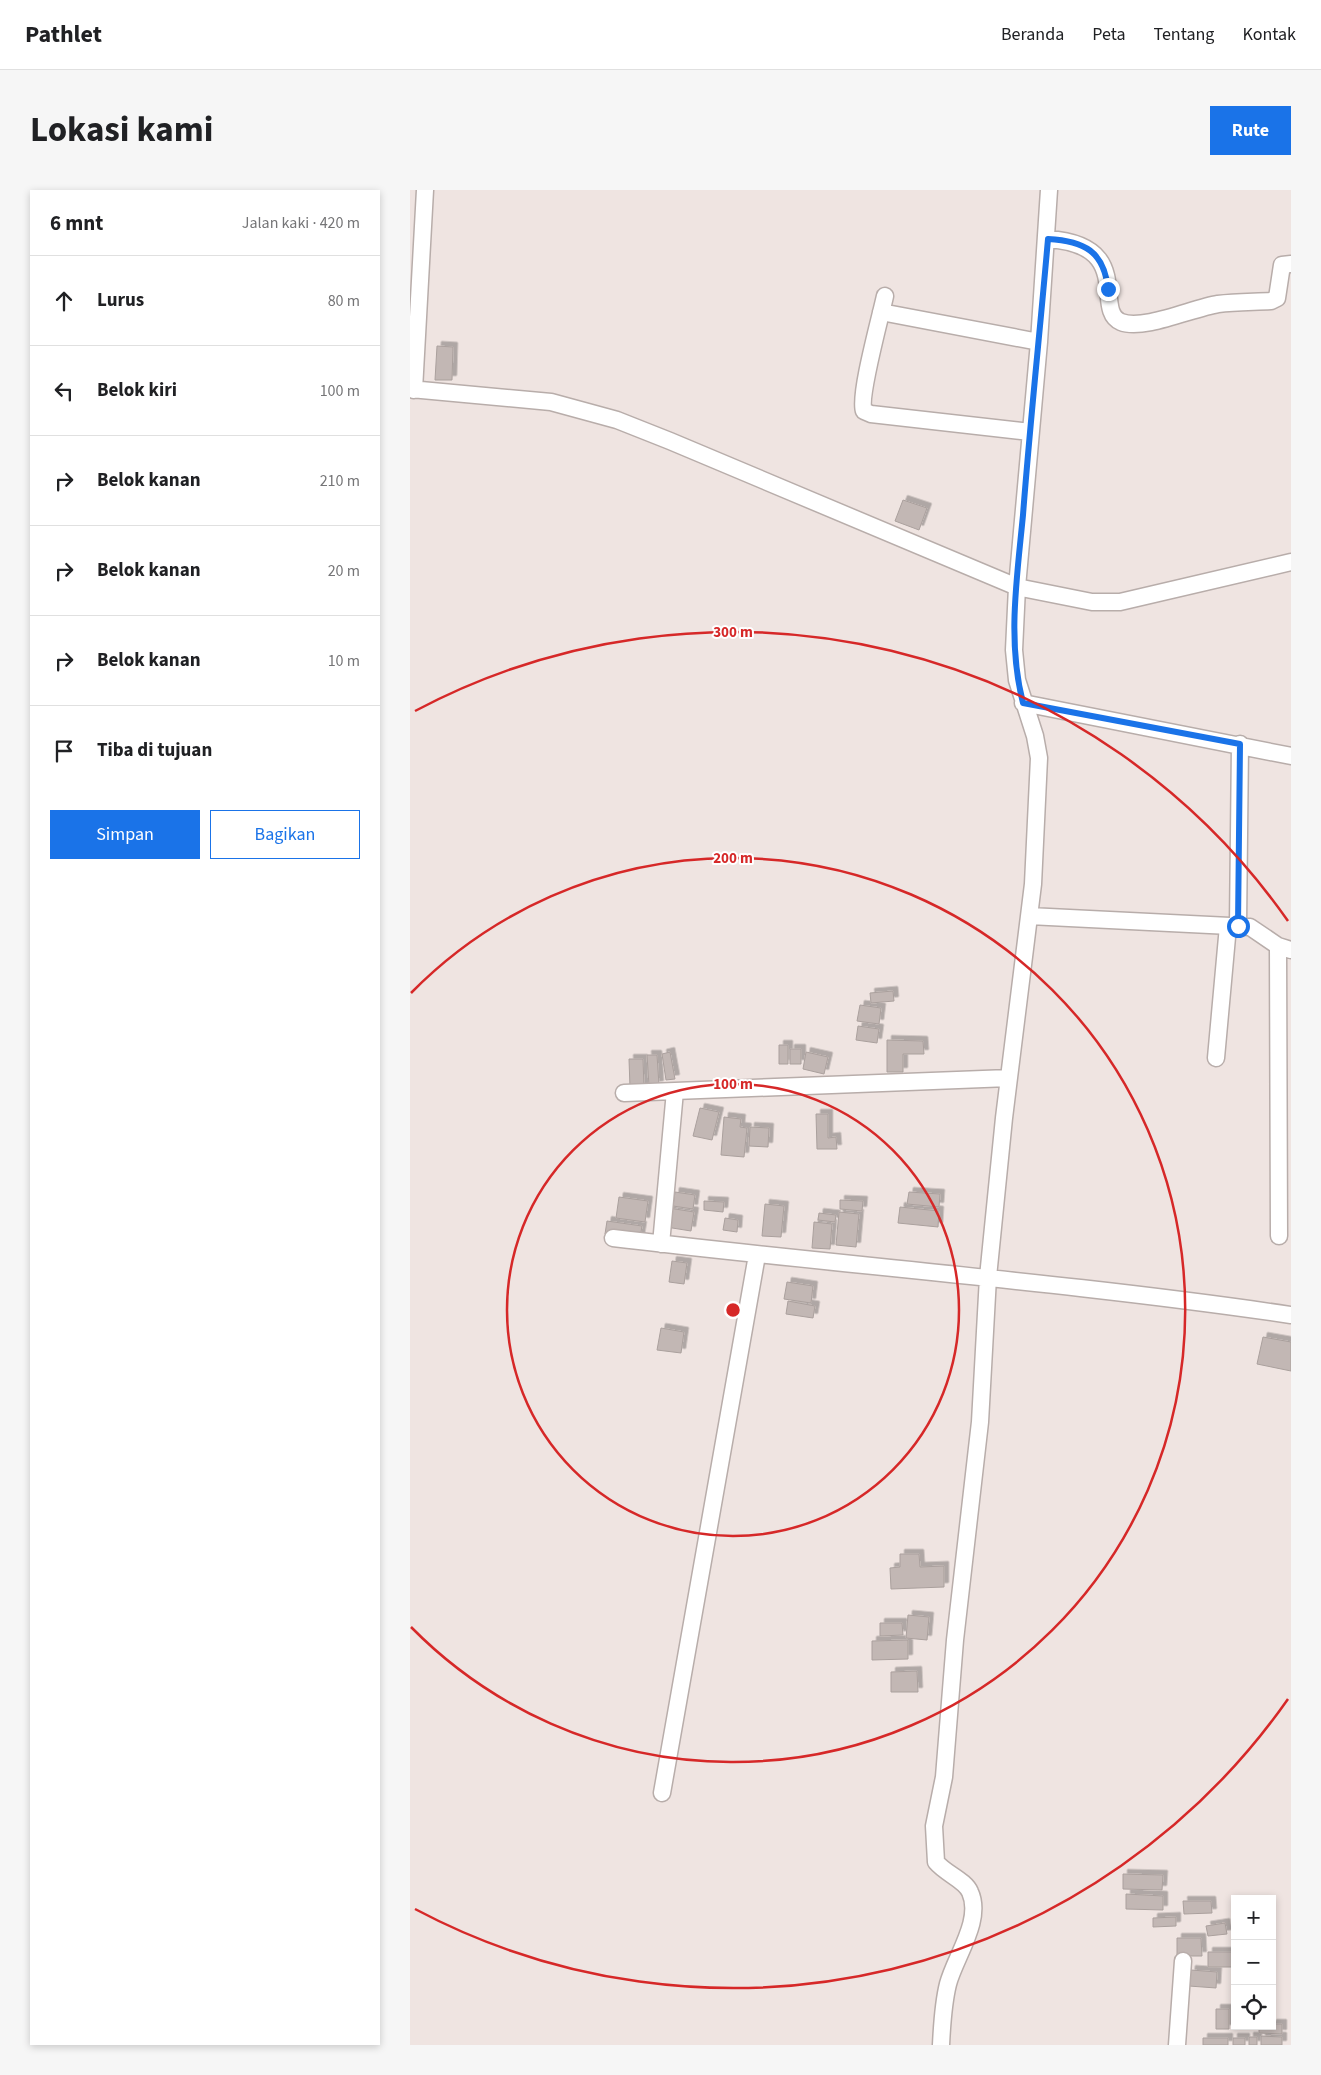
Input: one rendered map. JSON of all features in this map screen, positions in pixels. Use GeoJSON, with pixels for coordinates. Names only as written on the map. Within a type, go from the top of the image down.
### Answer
{"type":"FeatureCollection","features":[{"type":"Feature","properties":{"kind":"street"},"geometry":{"type":"LineString","coordinates":[[424,190],[412,389],[551,402],[617,420],[670,440],[1017,587],[1092,602],[1120,602],[1291,562]]}},
{"type":"Feature","properties":{"kind":"street"},"geometry":{"type":"LineString","coordinates":[[941,2045],[943,2009],[953,1965],[969,1932],[973,1912],[971,1892],[966,1884],[949,1875],[936,1862],[934,1826],[944,1777],[955,1640],[980,1422],[988,1277],[1009,1078],[1033,884],[1039,758],[1035,736],[1023,703],[1014,650],[1017,587],[1048,239],[1049,190]]}},
{"type":"Feature","properties":{"kind":"street"},"geometry":{"type":"LineString","coordinates":[[1048,239],[1065,240],[1079,245],[1100,258],[1106,270],[1111,311],[1119,321],[1131,323],[1150,322],[1216,304],[1271,301],[1277,298],[1282,265],[1291,264]]}},
{"type":"Feature","properties":{"kind":"street"},"geometry":{"type":"LineString","coordinates":[[1030,432],[871,414],[864,411],[862,406],[883,304],[1039,342]]}},
{"type":"Feature","properties":{"kind":"street"},"geometry":{"type":"LineString","coordinates":[[1023,703],[1240,744],[1291,756]]}},
{"type":"Feature","properties":{"kind":"street"},"geometry":{"type":"LineString","coordinates":[[1216,1058],[1233,926],[1240,744]]}},
{"type":"Feature","properties":{"kind":"street"},"geometry":{"type":"LineString","coordinates":[[1029,916],[1250,927],[1284,948],[1279,1236]]}},
{"type":"Feature","properties":{"kind":"street"},"geometry":{"type":"LineString","coordinates":[[624,1093],[1009,1078]]}},
{"type":"Feature","properties":{"kind":"street"},"geometry":{"type":"LineString","coordinates":[[661,1244],[675,1091]]}},
{"type":"Feature","properties":{"kind":"street"},"geometry":{"type":"LineString","coordinates":[[613,1238],[757,1256],[988,1277],[1291,1315]]}},
{"type":"Feature","properties":{"kind":"street"},"geometry":{"type":"LineString","coordinates":[[662,1793],[757,1256]]}},
{"type":"Feature","properties":{"kind":"street"},"geometry":{"type":"LineString","coordinates":[[1177,2045],[1183,1962]]}},
{"type":"Feature","properties":{"kind":"building"},"geometry":{"type":"Polygon","coordinates":[[[437,346],[453,347],[452,380],[435,380],[437,346]]]}},
{"type":"Feature","properties":{"kind":"building"},"geometry":{"type":"Polygon","coordinates":[[[903,500],[927,508],[919,530],[895,521],[903,500]]]}},
{"type":"Feature","properties":{"kind":"building"},"geometry":{"type":"Polygon","coordinates":[[[893,991],[894,1001],[871,1003],[870,993],[893,991]]]}},
{"type":"Feature","properties":{"kind":"building"},"geometry":{"type":"Polygon","coordinates":[[[860,1005],[881,1008],[879,1024],[857,1021],[860,1005]]]}},
{"type":"Feature","properties":{"kind":"building"},"geometry":{"type":"Polygon","coordinates":[[[858,1026],[879,1029],[877,1043],[856,1040],[858,1026]]]}},
{"type":"Feature","properties":{"kind":"building"},"geometry":{"type":"Polygon","coordinates":[[[887,1040],[923,1041],[924,1054],[903,1054],[903,1072],[887,1072],[887,1040]]]}},
{"type":"Feature","properties":{"kind":"building"},"geometry":{"type":"Polygon","coordinates":[[[779,1045],[788,1045],[788,1064],[779,1064],[779,1045]]]}},
{"type":"Feature","properties":{"kind":"building"},"geometry":{"type":"Polygon","coordinates":[[[790,1049],[801,1049],[801,1064],[790,1064],[790,1049]]]}},
{"type":"Feature","properties":{"kind":"building"},"geometry":{"type":"Polygon","coordinates":[[[670,1052],[675,1079],[666,1080],[662,1054],[670,1052]]]}},
{"type":"Feature","properties":{"kind":"building"},"geometry":{"type":"Polygon","coordinates":[[[806,1052],[828,1057],[824,1074],[803,1069],[806,1052]]]}},
{"type":"Feature","properties":{"kind":"building"},"geometry":{"type":"Polygon","coordinates":[[[647,1055],[657,1055],[659,1085],[649,1086],[647,1055]]]}},
{"type":"Feature","properties":{"kind":"building"},"geometry":{"type":"Polygon","coordinates":[[[629,1059],[643,1059],[644,1088],[630,1088],[629,1059]]]}},
{"type":"Feature","properties":{"kind":"building"},"geometry":{"type":"Polygon","coordinates":[[[700,1108],[719,1112],[712,1140],[693,1136],[700,1108]]]}},
{"type":"Feature","properties":{"kind":"building"},"geometry":{"type":"Polygon","coordinates":[[[816,1114],[828,1114],[828,1138],[836,1137],[837,1149],[817,1149],[816,1114]]]}},
{"type":"Feature","properties":{"kind":"building"},"geometry":{"type":"Polygon","coordinates":[[[724,1117],[741,1119],[740,1127],[747,1128],[744,1157],[721,1155],[724,1117]]]}},
{"type":"Feature","properties":{"kind":"building"},"geometry":{"type":"Polygon","coordinates":[[[750,1127],[769,1128],[768,1147],[749,1146],[750,1127]]]}},
{"type":"Feature","properties":{"kind":"building"},"geometry":{"type":"Polygon","coordinates":[[[675,1192],[695,1195],[693,1209],[673,1206],[675,1192]]]}},
{"type":"Feature","properties":{"kind":"building"},"geometry":{"type":"Polygon","coordinates":[[[909,1192],[940,1194],[939,1207],[907,1204],[909,1192]]]}},
{"type":"Feature","properties":{"kind":"building"},"geometry":{"type":"Polygon","coordinates":[[[619,1197],[648,1201],[645,1222],[616,1218],[619,1197]]]}},
{"type":"Feature","properties":{"kind":"building"},"geometry":{"type":"Polygon","coordinates":[[[840,1200],[863,1201],[862,1211],[840,1209],[840,1200]]]}},
{"type":"Feature","properties":{"kind":"building"},"geometry":{"type":"Polygon","coordinates":[[[704,1201],[724,1202],[723,1212],[704,1210],[704,1201]]]}},
{"type":"Feature","properties":{"kind":"building"},"geometry":{"type":"Polygon","coordinates":[[[765,1204],[784,1206],[781,1237],[762,1236],[765,1204]]]}},
{"type":"Feature","properties":{"kind":"building"},"geometry":{"type":"Polygon","coordinates":[[[900,1207],[939,1211],[938,1227],[898,1223],[900,1207]]]}},
{"type":"Feature","properties":{"kind":"building"},"geometry":{"type":"Polygon","coordinates":[[[669,1208],[694,1212],[691,1231],[666,1227],[669,1208]]]}},
{"type":"Feature","properties":{"kind":"building"},"geometry":{"type":"Polygon","coordinates":[[[839,1212],[859,1214],[856,1247],[836,1245],[839,1212]]]}},
{"type":"Feature","properties":{"kind":"building"},"geometry":{"type":"Polygon","coordinates":[[[819,1213],[836,1215],[835,1222],[818,1220],[819,1213]]]}},
{"type":"Feature","properties":{"kind":"building"},"geometry":{"type":"Polygon","coordinates":[[[725,1218],[738,1220],[737,1232],[723,1230],[725,1218]]]}},
{"type":"Feature","properties":{"kind":"building"},"geometry":{"type":"Polygon","coordinates":[[[607,1221],[642,1226],[640,1238],[605,1234],[607,1221]]]}},
{"type":"Feature","properties":{"kind":"building"},"geometry":{"type":"Polygon","coordinates":[[[814,1222],[832,1224],[830,1249],[812,1248],[814,1222]]]}},
{"type":"Feature","properties":{"kind":"building"},"geometry":{"type":"Polygon","coordinates":[[[672,1261],[687,1263],[684,1284],[669,1282],[672,1261]]]}},
{"type":"Feature","properties":{"kind":"building"},"geometry":{"type":"Polygon","coordinates":[[[787,1282],[813,1286],[811,1303],[784,1299],[787,1282]]]}},
{"type":"Feature","properties":{"kind":"building"},"geometry":{"type":"Polygon","coordinates":[[[788,1301],[815,1306],[813,1318],[786,1314],[788,1301]]]}},
{"type":"Feature","properties":{"kind":"building"},"geometry":{"type":"Polygon","coordinates":[[[661,1328],[684,1332],[681,1353],[657,1350],[661,1328]]]}},
{"type":"Feature","properties":{"kind":"building"},"geometry":{"type":"Polygon","coordinates":[[[1263,1337],[1291,1342],[1291,1371],[1257,1364],[1263,1337]]]}},
{"type":"Feature","properties":{"kind":"building"},"geometry":{"type":"Polygon","coordinates":[[[900,1554],[919,1554],[920,1567],[944,1566],[944,1587],[891,1589],[890,1568],[900,1567],[900,1554]]]}},
{"type":"Feature","properties":{"kind":"building"},"geometry":{"type":"Polygon","coordinates":[[[908,1615],[929,1617],[927,1640],[906,1638],[908,1615]]]}},
{"type":"Feature","properties":{"kind":"building"},"geometry":{"type":"Polygon","coordinates":[[[880,1623],[902,1623],[903,1635],[880,1636],[880,1623]]]}},
{"type":"Feature","properties":{"kind":"building"},"geometry":{"type":"Polygon","coordinates":[[[908,1640],[908,1659],[872,1660],[872,1641],[908,1640]]]}},
{"type":"Feature","properties":{"kind":"building"},"geometry":{"type":"Polygon","coordinates":[[[917,1671],[918,1692],[891,1692],[891,1672],[917,1671]]]}},
{"type":"Feature","properties":{"kind":"building"},"geometry":{"type":"Polygon","coordinates":[[[1123,1874],[1163,1875],[1162,1890],[1123,1889],[1123,1874]]]}},
{"type":"Feature","properties":{"kind":"building"},"geometry":{"type":"Polygon","coordinates":[[[1126,1894],[1163,1896],[1163,1910],[1126,1909],[1126,1894]]]}},
{"type":"Feature","properties":{"kind":"building"},"geometry":{"type":"Polygon","coordinates":[[[1183,1901],[1211,1901],[1212,1913],[1184,1914],[1183,1901]]]}},
{"type":"Feature","properties":{"kind":"building"},"geometry":{"type":"Polygon","coordinates":[[[1176,1917],[1176,1926],[1153,1927],[1153,1918],[1176,1917]]]}},
{"type":"Feature","properties":{"kind":"building"},"geometry":{"type":"Polygon","coordinates":[[[1225,1923],[1227,1934],[1208,1936],[1206,1926],[1225,1923]]]}},
{"type":"Feature","properties":{"kind":"building"},"geometry":{"type":"Polygon","coordinates":[[[1177,1938],[1201,1938],[1202,1956],[1177,1956],[1177,1938]]]}},
{"type":"Feature","properties":{"kind":"building"},"geometry":{"type":"Polygon","coordinates":[[[1208,1952],[1231,1952],[1231,1967],[1208,1967],[1208,1952]]]}},
{"type":"Feature","properties":{"kind":"building"},"geometry":{"type":"Polygon","coordinates":[[[1191,1970],[1217,1972],[1216,1988],[1189,1986],[1191,1970]]]}},
{"type":"Feature","properties":{"kind":"building"},"geometry":{"type":"Polygon","coordinates":[[[1216,2009],[1229,2009],[1229,2029],[1216,2029],[1216,2009]]]}},
{"type":"Feature","properties":{"kind":"building"},"geometry":{"type":"Polygon","coordinates":[[[1276,2024],[1282,2024],[1282,2034],[1259,2033],[1259,2030],[1276,2030],[1276,2024]]]}},
{"type":"Feature","properties":{"kind":"building"},"geometry":{"type":"Polygon","coordinates":[[[1261,2036],[1282,2037],[1282,2045],[1261,2045],[1261,2036]]]}},
{"type":"Feature","properties":{"kind":"building"},"geometry":{"type":"Polygon","coordinates":[[[1249,2037],[1257,2037],[1257,2045],[1249,2045],[1249,2037]]]}},
{"type":"Feature","properties":{"kind":"building"},"geometry":{"type":"Polygon","coordinates":[[[1203,2038],[1228,2038],[1228,2045],[1203,2045],[1203,2038]]]}},
{"type":"Feature","properties":{"kind":"building"},"geometry":{"type":"Polygon","coordinates":[[[1233,2038],[1245,2038],[1245,2045],[1233,2045],[1233,2038]]]}},
{"type":"Feature","properties":{"kind":"route"},"geometry":{"type":"LineString","coordinates":[[1108,289],[1106,270],[1100,258],[1079,245],[1065,240],[1048,239],[1017,587],[1014,650],[1017,680],[1023,703],[1240,744],[1238,926]]}}]}
